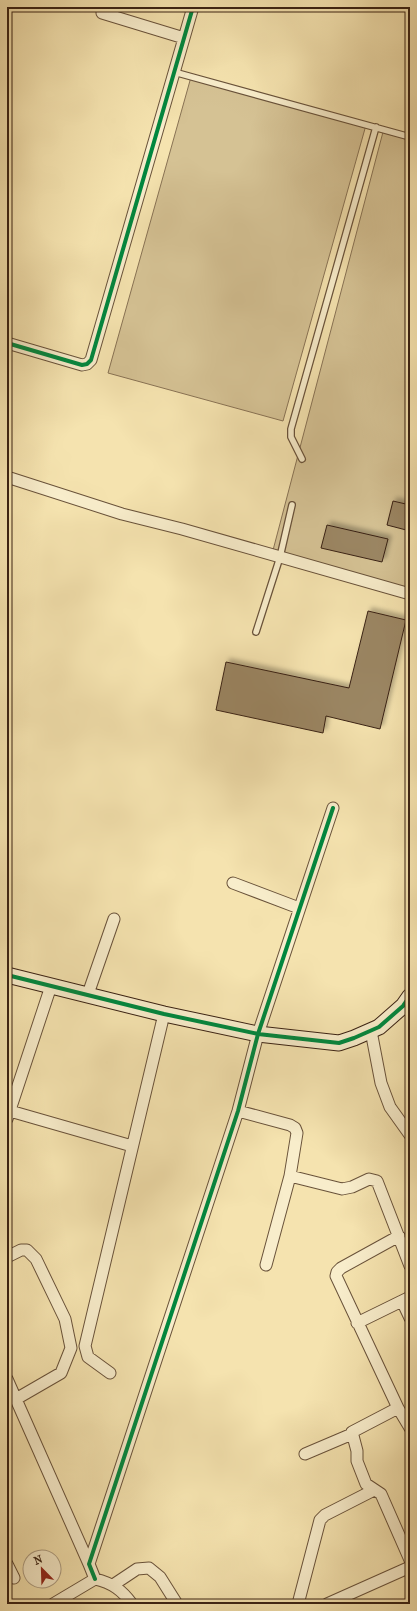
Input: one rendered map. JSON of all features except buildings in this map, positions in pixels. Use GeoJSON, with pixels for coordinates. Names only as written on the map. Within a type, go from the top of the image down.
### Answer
{"type":"FeatureCollection","features":[{"type":"Feature","properties":{"kind":"street"},"geometry":{"type":"LineString","coordinates":[[7,343],[82,365],[87,364],[90,360],[193,7]]}},
{"type":"Feature","properties":{"kind":"street"},"geometry":{"type":"LineString","coordinates":[[102,13],[184,38]]}},
{"type":"Feature","properties":{"kind":"street"},"geometry":{"type":"LineString","coordinates":[[7,477],[122,514],[410,594]]}},
{"type":"Feature","properties":{"kind":"street"},"geometry":{"type":"LineString","coordinates":[[89,1564],[238,1111],[258,1034],[333,808]]}},
{"type":"Feature","properties":{"kind":"street"},"geometry":{"type":"LineString","coordinates":[[233,883],[299,908]]}},
{"type":"Feature","properties":{"kind":"street"},"geometry":{"type":"LineString","coordinates":[[88,994],[114,919]]}},
{"type":"Feature","properties":{"kind":"street"},"geometry":{"type":"LineString","coordinates":[[7,975],[164,1014],[258,1034],[339,1043],[379,1027],[410,996]]}},
{"type":"Feature","properties":{"kind":"street"},"geometry":{"type":"LineString","coordinates":[[51,986],[8,1115],[132,1146]]}},
{"type":"Feature","properties":{"kind":"street"},"geometry":{"type":"LineString","coordinates":[[110,1373],[88,1357],[84,1346],[164,1014]]}},
{"type":"Feature","properties":{"kind":"street"},"geometry":{"type":"LineString","coordinates":[[371,1031],[381,1083],[390,1107],[410,1135]]}},
{"type":"Feature","properties":{"kind":"street"},"geometry":{"type":"LineString","coordinates":[[238,1111],[290,1125],[295,1128],[298,1138],[290,1176],[266,1265]]}},
{"type":"Feature","properties":{"kind":"street"},"geometry":{"type":"LineString","coordinates":[[290,1176],[342,1188],[352,1187],[369,1179],[374,1179],[381,1190],[400,1236],[410,1266]]}},
{"type":"Feature","properties":{"kind":"street"},"geometry":{"type":"LineString","coordinates":[[400,1236],[337,1272],[337,1279],[398,1408],[410,1428]]}},
{"type":"Feature","properties":{"kind":"street"},"geometry":{"type":"LineString","coordinates":[[7,1257],[21,1250],[26,1250],[36,1259],[65,1319],[71,1348],[61,1373],[16,1399]]}},
{"type":"Feature","properties":{"kind":"street"},"geometry":{"type":"LineString","coordinates":[[357,1322],[406,1299],[410,1318]]}},
{"type":"Feature","properties":{"kind":"street"},"geometry":{"type":"LineString","coordinates":[[7,1379],[95,1580]]}},
{"type":"Feature","properties":{"kind":"street"},"geometry":{"type":"LineString","coordinates":[[305,1454],[352,1434],[354,1430],[398,1408]]}},
{"type":"Feature","properties":{"kind":"street"},"geometry":{"type":"LineString","coordinates":[[352,1434],[357,1451],[357,1461],[366,1484],[381,1494],[410,1560]]}},
{"type":"Feature","properties":{"kind":"street"},"geometry":{"type":"LineString","coordinates":[[298,1604],[320,1520],[325,1515],[374,1490]]}},
{"type":"Feature","properties":{"kind":"street"},"geometry":{"type":"LineString","coordinates":[[7,1564],[14,1578]]}},
{"type":"Feature","properties":{"kind":"street"},"geometry":{"type":"LineString","coordinates":[[327,1604],[410,1567]]}},
{"type":"Feature","properties":{"kind":"street"},"geometry":{"type":"LineString","coordinates":[[113,1585],[137,1569],[149,1568],[160,1577],[177,1604]]}},
{"type":"Feature","properties":{"kind":"street"},"geometry":{"type":"LineString","coordinates":[[53,1604],[95,1580],[113,1585],[123,1592],[132,1604]]}},
{"type":"Feature","properties":{"kind":"lane"},"geometry":{"type":"LineString","coordinates":[[174,72],[410,137]]}},
{"type":"Feature","properties":{"kind":"lane"},"geometry":{"type":"LineString","coordinates":[[302,459],[291,437],[291,429],[376,127]]}},
{"type":"Feature","properties":{"kind":"lane"},"geometry":{"type":"LineString","coordinates":[[256,632],[280,557],[292,505]]}},
{"type":"Feature","properties":{"kind":"shaded area"},"geometry":{"type":"Polygon","coordinates":[[[191,77],[366,125],[283,421],[108,373],[191,77]]]}},
{"type":"Feature","properties":{"kind":"shaded area"},"geometry":{"type":"Polygon","coordinates":[[[383,132],[410,139],[410,590],[272,554],[383,132]]]}},
{"type":"Feature","properties":{"kind":"cycle path"},"geometry":{"type":"LineString","coordinates":[[7,343],[82,365],[87,364],[91,360],[193,7]]}},
{"type":"Feature","properties":{"kind":"cycle path"},"geometry":{"type":"LineString","coordinates":[[95,1579],[89,1564],[238,1111],[258,1034],[333,808]]}},
{"type":"Feature","properties":{"kind":"cycle path"},"geometry":{"type":"LineString","coordinates":[[7,975],[164,1014],[258,1034],[339,1043],[379,1027],[403,1006],[410,996]]}}]}
